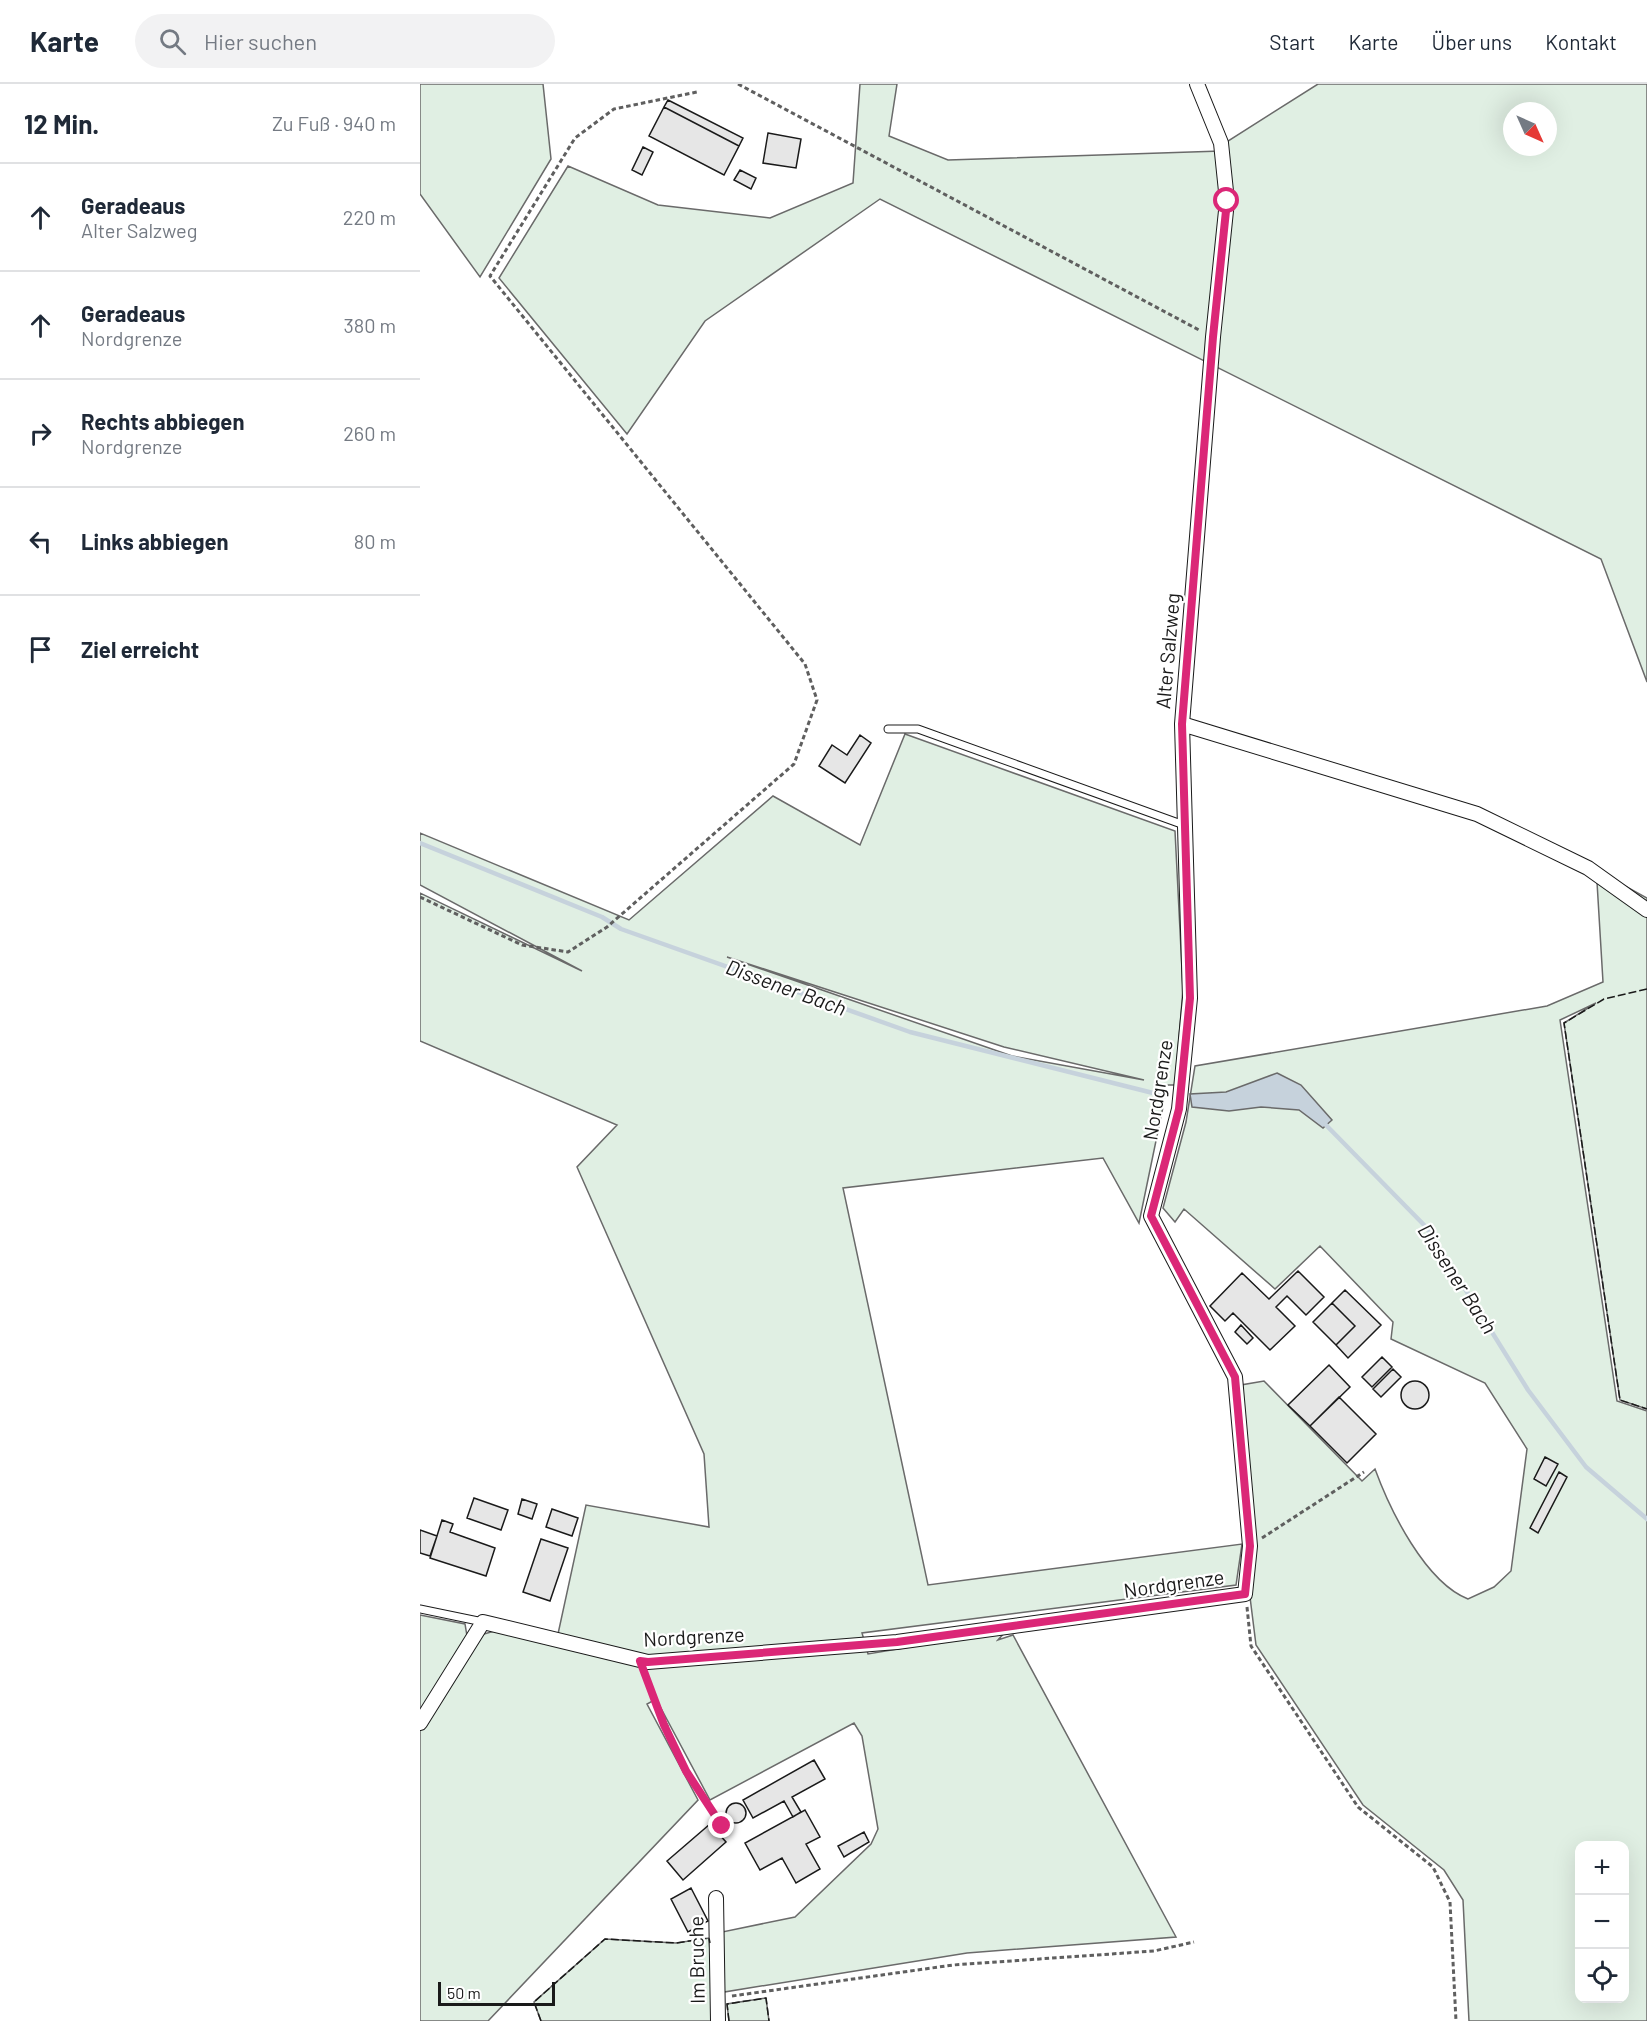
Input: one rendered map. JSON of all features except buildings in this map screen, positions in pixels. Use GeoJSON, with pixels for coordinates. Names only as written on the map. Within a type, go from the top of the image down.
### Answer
{"type":"FeatureCollection","features":[{"type":"Feature","properties":{"kind":"street","name":"Alter Salzweg"},"geometry":{"type":"LineString","coordinates":[[1197,84],[1221,143],[1227,201],[1213,337],[1182,724],[1477,814],[1588,868],[1647,910]]}},
{"type":"Feature","properties":{"kind":"street","name":"Nordgrenze"},"geometry":{"type":"LineString","coordinates":[[483,1622],[648,1662],[897,1642],[1245,1594],[1250,1546],[1235,1377],[1151,1216],[1179,1109],[1190,998],[1182,724]]}},
{"type":"Feature","properties":{"kind":"street"},"geometry":{"type":"LineString","coordinates":[[420,1723],[483,1622]]}},
{"type":"Feature","properties":{"kind":"street","name":"Im Bruche"},"geometry":{"type":"LineString","coordinates":[[716,1898],[718,2021]]}},
{"type":"Feature","properties":{"kind":"lane"},"geometry":{"type":"LineString","coordinates":[[888,729],[918,729],[1184,825]]}},
{"type":"Feature","properties":{"kind":"lane"},"geometry":{"type":"LineString","coordinates":[[420,1609],[483,1622]]}},
{"type":"Feature","properties":{"kind":"path"},"geometry":{"type":"LineString","coordinates":[[738,84],[1213,337]]}},
{"type":"Feature","properties":{"kind":"path"},"geometry":{"type":"LineString","coordinates":[[420,897],[522,945],[568,952],[607,927],[794,764],[817,700],[806,664],[490,276],[575,138],[614,109],[697,93]]}},
{"type":"Feature","properties":{"kind":"path"},"geometry":{"type":"LineString","coordinates":[[1250,1546],[1364,1472]]}},
{"type":"Feature","properties":{"kind":"path"},"geometry":{"type":"LineString","coordinates":[[1245,1594],[1251,1646],[1358,1807],[1433,1867],[1442,1884],[1450,1902],[1456,2021]]}},
{"type":"Feature","properties":{"kind":"path"},"geometry":{"type":"LineString","coordinates":[[640,1661],[664,1725],[686,1771],[722,1826]]}},
{"type":"Feature","properties":{"kind":"path"},"geometry":{"type":"LineString","coordinates":[[716,1998],[953,1965],[1154,1952],[1194,1942]]}},
{"type":"Feature","properties":{"kind":"green space"},"geometry":{"type":"Polygon","coordinates":[[[420,84],[543,84],[551,159],[480,277],[420,194],[420,84]]]}},
{"type":"Feature","properties":{"kind":"green space"},"geometry":{"type":"Polygon","coordinates":[[[860,84],[897,84],[889,136],[948,160],[1221,151],[1228,141],[1318,84],[1647,84],[1647,682],[1601,559],[880,199],[705,321],[627,434],[499,278],[568,166],[658,205],[770,218],[853,183],[860,84]]]}},
{"type":"Feature","properties":{"kind":"green space"},"geometry":{"type":"Polygon","coordinates":[[[905,734],[1175,831],[1183,990],[1175,1085],[1163,1085],[1163,1107],[1139,1223],[1103,1158],[843,1188],[928,1585],[1242,1544],[1236,1585],[862,1633],[868,1654],[1006,1631],[998,1640],[1013,1635],[1176,1937],[967,1953],[724,1992],[722,1932],[795,1917],[871,1844],[878,1829],[862,1736],[854,1723],[710,1800],[656,1699],[647,1704],[698,1800],[488,2021],[420,2021],[420,1728],[477,1636],[498,1630],[558,1634],[586,1505],[709,1527],[704,1454],[577,1167],[617,1125],[420,1041],[420,893],[582,971],[420,885],[420,833],[629,920],[773,796],[860,845],[905,734]],[[727,957],[1012,1056],[1144,1080],[1004,1047],[727,957]]]}},
{"type":"Feature","properties":{"kind":"green space"},"geometry":{"type":"Polygon","coordinates":[[[1597,882],[1625,886],[1647,898],[1647,1409],[1620,1400],[1564,1023],[1596,1003],[1560,1020],[1617,1401],[1647,1411],[1647,2021],[1469,2021],[1463,1900],[1444,1870],[1363,1805],[1256,1645],[1250,1597],[1241,1385],[1264,1381],[1362,1481],[1375,1469],[1390,1504],[1411,1543],[1437,1577],[1452,1590],[1468,1599],[1494,1587],[1511,1571],[1527,1449],[1485,1383],[1391,1339],[1393,1322],[1320,1246],[1275,1289],[1184,1209],[1175,1222],[1163,1208],[1186,1122],[1195,1066],[1547,1006],[1603,982],[1597,882]]]}},
{"type":"Feature","properties":{"kind":"green space"},"geometry":{"type":"Polygon","coordinates":[[[420,1615],[465,1624],[467,1636],[420,1711],[420,1615]]]}},
{"type":"Feature","properties":{"kind":"green space"},"geometry":{"type":"Polygon","coordinates":[[[709,1938],[715,2021],[541,2021],[534,2002],[605,1939],[676,1943],[709,1938]]]}},
{"type":"Feature","properties":{"kind":"green space"},"geometry":{"type":"Polygon","coordinates":[[[766,1998],[769,2021],[729,2021],[727,2004],[766,1998]]]}},
{"type":"Feature","properties":{"kind":"shaded area"},"geometry":{"type":"Polygon","coordinates":[[[1277,1073],[1301,1085],[1332,1120],[1323,1128],[1299,1110],[1261,1107],[1229,1111],[1192,1107],[1190,1094],[1226,1092],[1277,1073]]]}},
{"type":"Feature","properties":{"kind":"waterway","name":"Dissener Bach"},"geometry":{"type":"LineString","coordinates":[[420,843],[602,917],[621,929],[910,1032],[1165,1096]]}},
{"type":"Feature","properties":{"kind":"waterway","name":"Dissener Bach"},"geometry":{"type":"LineString","coordinates":[[1323,1122],[1427,1228],[1528,1390],[1586,1467],[1647,1519]]}},
{"type":"Feature","properties":{"kind":"fence"},"geometry":{"type":"LineString","coordinates":[[1647,989],[1604,999],[1564,1023],[1620,1400],[1647,1409]]}},
{"type":"Feature","properties":{"kind":"fence"},"geometry":{"type":"LineString","coordinates":[[541,2021],[534,2002],[605,1939],[676,1943],[709,1938],[710,1943]]}},
{"type":"Feature","properties":{"kind":"fence"},"geometry":{"type":"LineString","coordinates":[[729,2021],[727,2004],[766,1998],[769,2021]]}},
{"type":"Feature","properties":{"kind":"route"},"geometry":{"type":"LineString","coordinates":[[722,1826],[686,1771],[664,1725],[640,1661],[897,1642],[1245,1594],[1250,1546],[1235,1377],[1151,1216],[1179,1109],[1190,998],[1182,724],[1213,337],[1227,201]]}}]}
